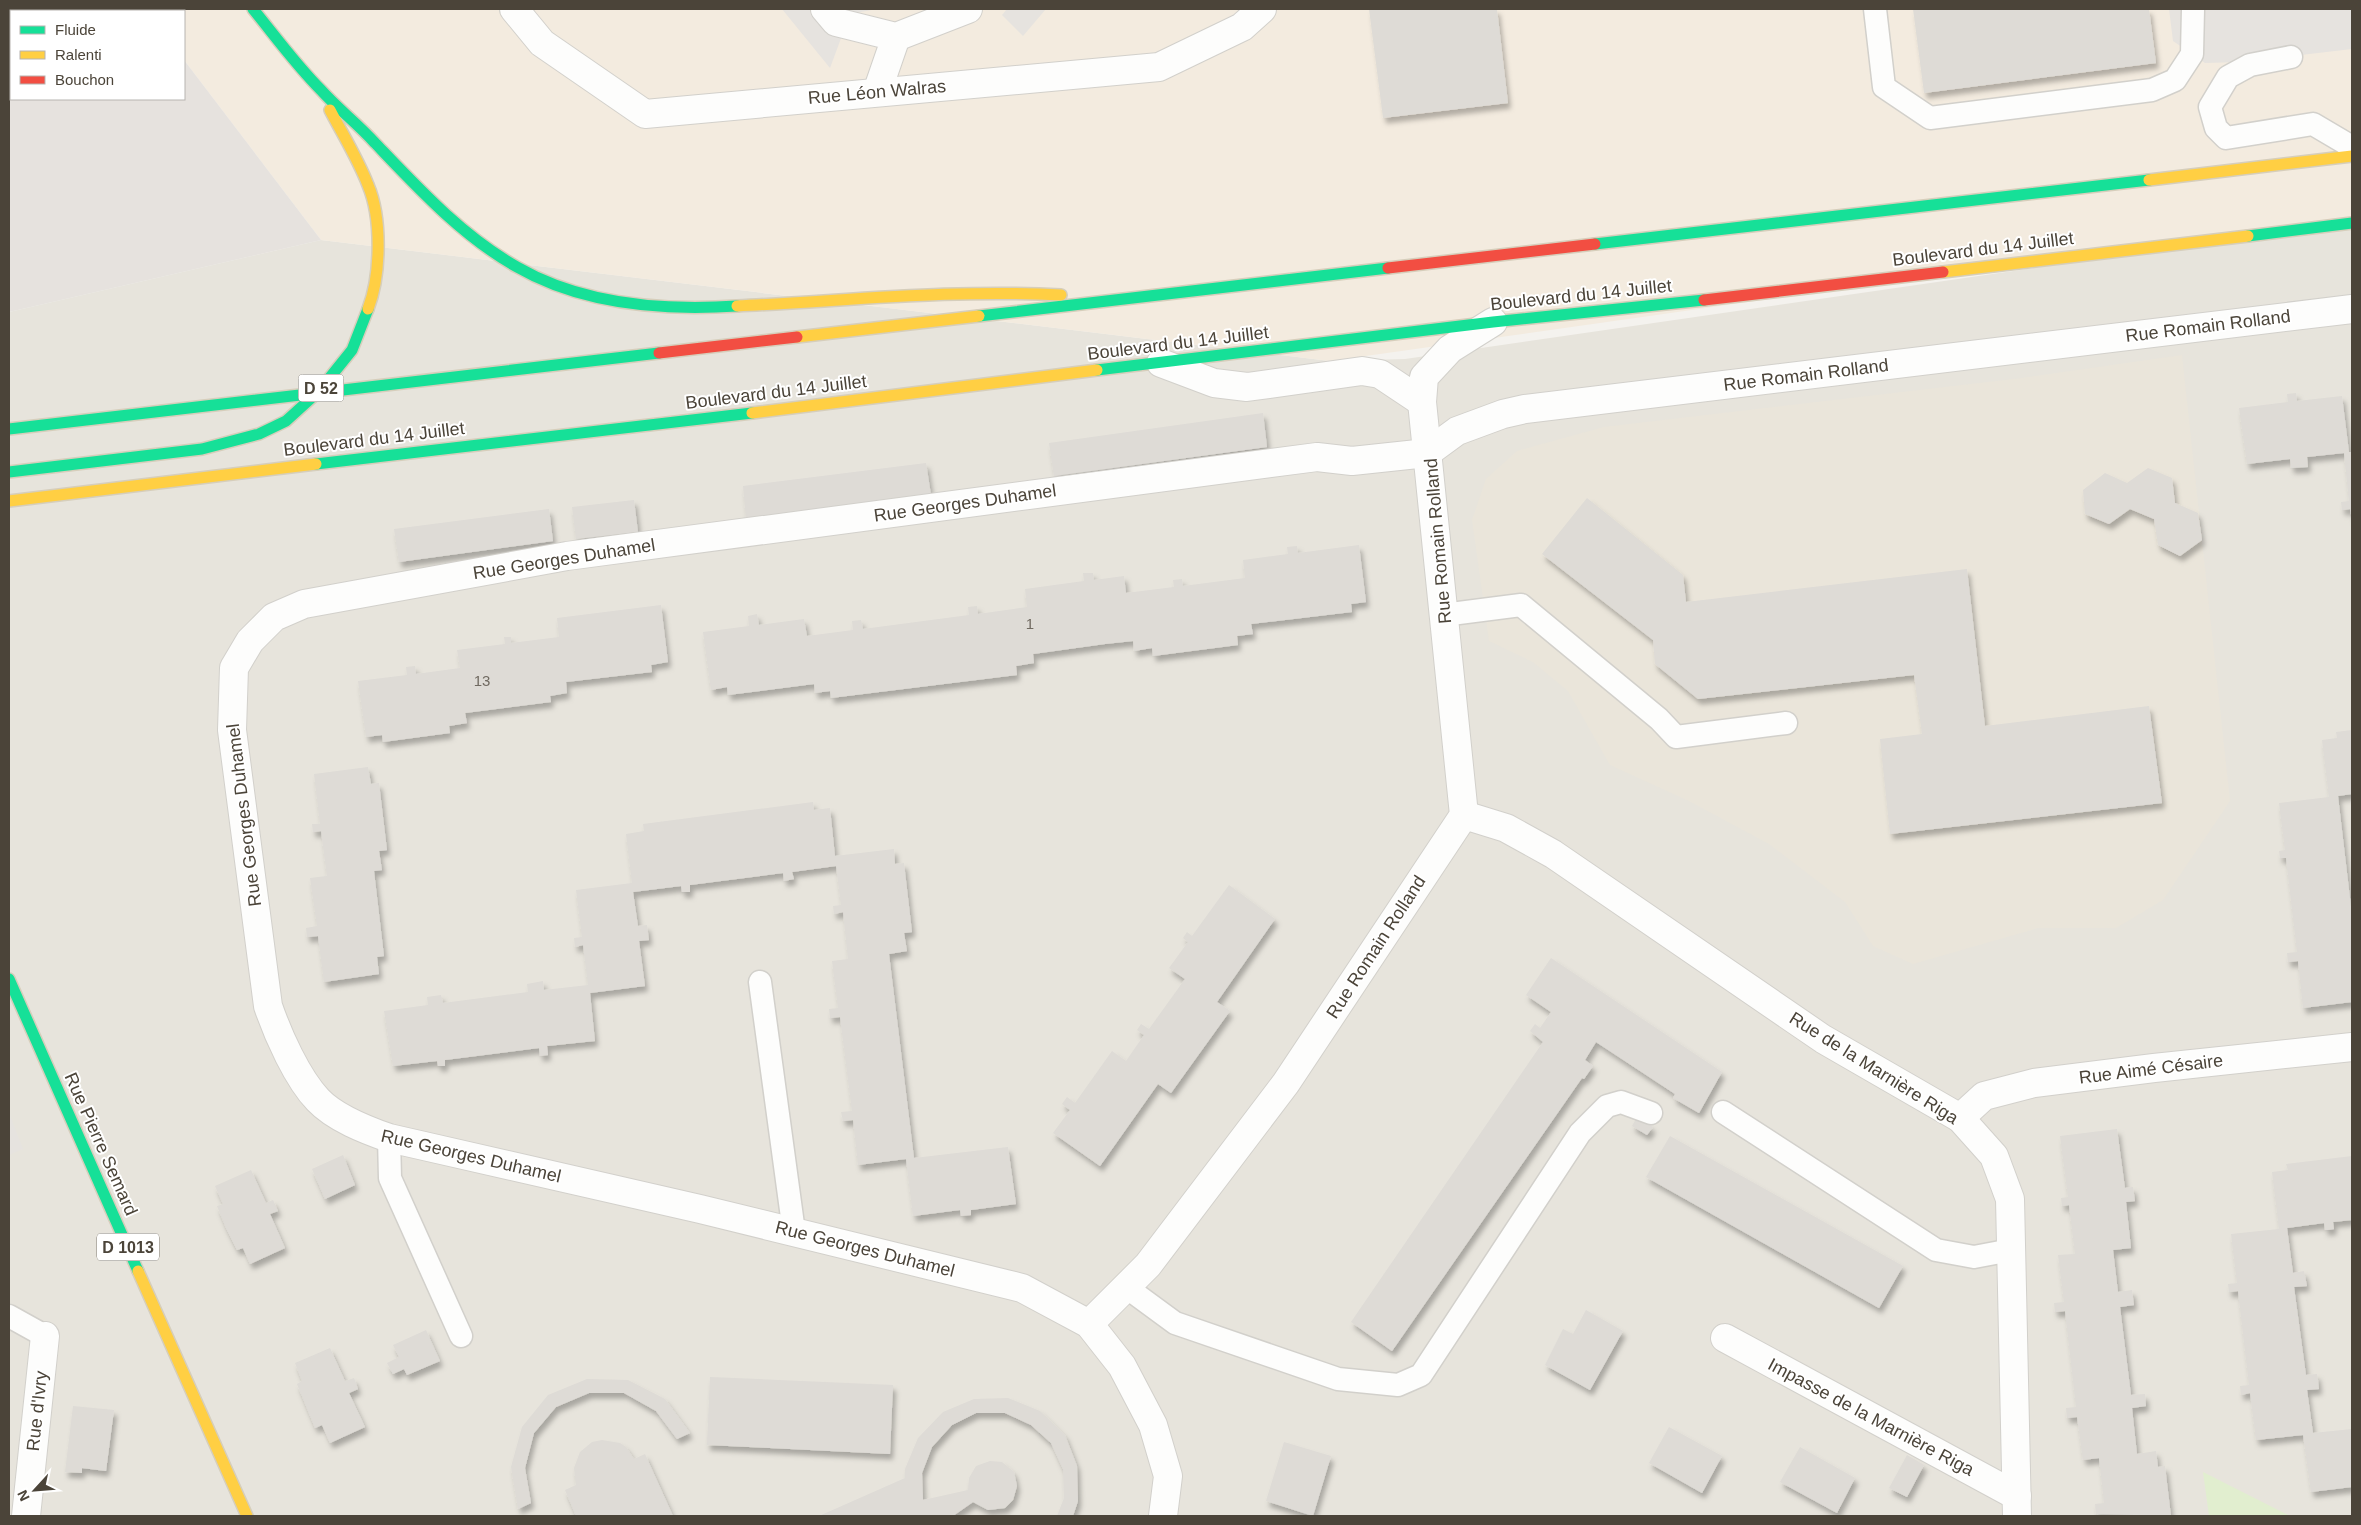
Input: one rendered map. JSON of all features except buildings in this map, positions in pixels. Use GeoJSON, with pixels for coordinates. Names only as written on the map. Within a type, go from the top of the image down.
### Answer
{"type":"FeatureCollection","features":[{"type":"Feature","properties":{"kind":"main road"},"geometry":{"type":"LineString","coordinates":[[253,9],[316,85],[426,196],[468,233],[517,268],[567,289],[630,303],[707,308],[899,295],[1022,291],[1119,300]]}},
{"type":"Feature","properties":{"kind":"main road","name":"D 52"},"geometry":{"type":"LineString","coordinates":[[9,472],[202,449],[259,434],[286,421],[319,391],[352,350],[374,292],[379,234],[369,186],[345,136],[316,85]]}},
{"type":"Feature","properties":{"kind":"main road"},"geometry":{"type":"LineString","coordinates":[[9,429],[319,391],[395,385],[2352,156]]}},
{"type":"Feature","properties":{"kind":"main road","name":"Boulevard du 14 Juillet"},"geometry":{"type":"LineString","coordinates":[[9,500],[1492,322],[1821,287],[2352,222]]}},
{"type":"Feature","properties":{"kind":"main road","name":"Rue Pierre Semard"},"geometry":{"type":"LineString","coordinates":[[9,978],[247,1516]]}},
{"type":"Feature","properties":{"kind":"street","name":"Rue Léon Walras"},"geometry":{"type":"LineString","coordinates":[[514,9],[542,43],[645,114],[1159,67],[1242,27],[1262,9]]}},
{"type":"Feature","properties":{"kind":"street"},"geometry":{"type":"LineString","coordinates":[[824,9],[836,22],[896,36],[968,9]]}},
{"type":"Feature","properties":{"kind":"street"},"geometry":{"type":"LineString","coordinates":[[877,92],[896,36]]}},
{"type":"Feature","properties":{"kind":"street","name":"Rue Romain Rolland"},"geometry":{"type":"LineString","coordinates":[[1088,1324],[1148,1265],[1286,1083],[1464,815],[1427,453],[1457,431],[1503,414],[1525,409],[2352,309]]}},
{"type":"Feature","properties":{"kind":"street"},"geometry":{"type":"LineString","coordinates":[[1427,453],[1422,402],[1424,377],[1450,349],[1492,322]]}},
{"type":"Feature","properties":{"kind":"street"},"geometry":{"type":"LineString","coordinates":[[1161,363],[1214,383],[1247,387],[1362,371],[1380,374],[1422,402]]}},
{"type":"Feature","properties":{"kind":"street","name":"Rue Georges Duhamel"},"geometry":{"type":"LineString","coordinates":[[1164,1516],[1168,1476],[1153,1425],[1122,1366],[1088,1324],[1022,1288],[794,1232],[389,1138],[359,1128],[318,1101],[277,1032],[268,1006],[232,730],[234,668],[250,641],[274,617],[304,604],[567,556],[1317,456],[1352,461],[1427,453]]}},
{"type":"Feature","properties":{"kind":"street","name":"Rue de la Marnière Riga"},"geometry":{"type":"LineString","coordinates":[[1464,815],[1506,828],[1553,854],[1823,1040],[1960,1118],[1994,1156],[2010,1199],[2017,1506]]}},
{"type":"Feature","properties":{"kind":"street","name":"Rue Aimé Césaire"},"geometry":{"type":"LineString","coordinates":[[1960,1118],[1984,1096],[2034,1083],[2352,1047]]}},
{"type":"Feature","properties":{"kind":"street","name":"Rue d'Ivry"},"geometry":{"type":"LineString","coordinates":[[26,1516],[45,1336]]}},
{"type":"Feature","properties":{"kind":"street","name":"Impasse de la Marnière Riga"},"geometry":{"type":"LineString","coordinates":[[1725,1338],[2017,1506]]}},
{"type":"Feature","properties":{"kind":"lane"},"geometry":{"type":"LineString","coordinates":[[1875,9],[1884,87],[1930,118],[2152,90],[2175,80],[2192,54],[2193,9]]}},
{"type":"Feature","properties":{"kind":"lane"},"geometry":{"type":"LineString","coordinates":[[2291,57],[2250,65],[2228,77],[2210,107],[2216,128],[2226,138],[2313,124],[2352,147]]}},
{"type":"Feature","properties":{"kind":"lane"},"geometry":{"type":"LineString","coordinates":[[1443,614],[1521,605],[1659,719],[1676,737],[1786,723]]}},
{"type":"Feature","properties":{"kind":"lane"},"geometry":{"type":"LineString","coordinates":[[760,982],[794,1232]]}},
{"type":"Feature","properties":{"kind":"lane"},"geometry":{"type":"LineString","coordinates":[[1126,1287],[1175,1323],[1338,1379],[1398,1385],[1421,1375],[1580,1133],[1607,1106],[1620,1102],[1651,1113]]}},
{"type":"Feature","properties":{"kind":"lane"},"geometry":{"type":"LineString","coordinates":[[1723,1112],[1936,1250],[1974,1257],[2011,1250]]}},
{"type":"Feature","properties":{"kind":"lane"},"geometry":{"type":"LineString","coordinates":[[389,1138],[390,1178],[461,1336]]}},
{"type":"Feature","properties":{"kind":"lane"},"geometry":{"type":"LineString","coordinates":[[9,1316],[45,1336]]}},
{"type":"Feature","properties":{"kind":"shaded area"},"geometry":{"type":"Polygon","coordinates":[[[9,9],[144,9],[10,10],[10,100],[185,100],[185,61],[321,240],[9,312],[9,9]]]}},
{"type":"Feature","properties":{"kind":"shaded area"},"geometry":{"type":"Polygon","coordinates":[[[782,9],[877,9],[850,14],[830,68],[782,9]]]}},
{"type":"Feature","properties":{"kind":"shaded area"},"geometry":{"type":"Polygon","coordinates":[[[1007,9],[1046,9],[1023,36],[1002,15],[1007,9]]]}},
{"type":"Feature","properties":{"kind":"shaded area"},"geometry":{"type":"Polygon","coordinates":[[[2169,9],[2352,9],[2352,49],[2241,62],[2205,63],[2173,41],[2169,9]]]}},
{"type":"Feature","properties":{"kind":"shaded area"},"geometry":{"type":"Polygon","coordinates":[[[2352,9],[2352,217],[1330,361],[321,240],[185,61],[185,10],[145,10],[2352,9]]]}},
{"type":"Feature","properties":{"kind":"shaded area"},"geometry":{"type":"Polygon","coordinates":[[[2352,222],[2352,1516],[9,1516],[9,312],[321,240],[1330,361],[1405,359],[2352,222]]]}},
{"type":"Feature","properties":{"kind":"shaded area"},"geometry":{"type":"Polygon","coordinates":[[[2182,355],[2230,801],[2163,900],[2116,928],[2038,928],[1913,964],[1873,946],[1845,902],[1769,844],[1689,801],[1610,765],[1568,691],[1533,662],[1489,641],[1472,520],[1486,479],[1517,451],[1604,427],[2022,378],[2182,355]]]}},
{"type":"Feature","properties":{"kind":"shaded area"},"geometry":{"type":"Polygon","coordinates":[[[9,1113],[23,1149],[9,1155],[9,1113]]]}},
{"type":"Feature","properties":{"kind":"green space"},"geometry":{"type":"Polygon","coordinates":[[[2203,1472],[2290,1516],[2209,1516],[2203,1472]]]}},
{"type":"Feature","properties":{"kind":"traffic: fast"},"geometry":{"type":"LineString","coordinates":[[253,9],[294,61],[334,104],[424,194],[459,226],[497,255],[542,280],[569,290],[624,303],[680,307],[737,306]]}},
{"type":"Feature","properties":{"kind":"traffic: fast"},"geometry":{"type":"LineString","coordinates":[[1595,244],[2149,180]]}},
{"type":"Feature","properties":{"kind":"traffic: fast"},"geometry":{"type":"LineString","coordinates":[[2248,236],[2352,223]]}},
{"type":"Feature","properties":{"kind":"traffic: fast"},"geometry":{"type":"LineString","coordinates":[[979,316],[1388,268]]}},
{"type":"Feature","properties":{"kind":"traffic: fast"},"geometry":{"type":"LineString","coordinates":[[1097,370],[1493,322],[1704,300]]}},
{"type":"Feature","properties":{"kind":"traffic: fast"},"geometry":{"type":"LineString","coordinates":[[9,472],[202,449],[259,434],[286,421],[319,391],[352,350],[368,309]]}},
{"type":"Feature","properties":{"kind":"traffic: fast"},"geometry":{"type":"LineString","coordinates":[[9,429],[659,353]]}},
{"type":"Feature","properties":{"kind":"traffic: fast"},"geometry":{"type":"LineString","coordinates":[[316,464],[752,413]]}},
{"type":"Feature","properties":{"kind":"traffic: fast"},"geometry":{"type":"LineString","coordinates":[[9,979],[138,1271]]}},
{"type":"Feature","properties":{"kind":"traffic: slow"},"geometry":{"type":"LineString","coordinates":[[330,110],[355,156],[373,198],[378,230],[378,247],[375,280],[368,309]]}},
{"type":"Feature","properties":{"kind":"traffic: slow"},"geometry":{"type":"LineString","coordinates":[[2149,180],[2352,156]]}},
{"type":"Feature","properties":{"kind":"traffic: slow"},"geometry":{"type":"LineString","coordinates":[[1943,272],[2248,236]]}},
{"type":"Feature","properties":{"kind":"traffic: slow"},"geometry":{"type":"LineString","coordinates":[[737,306],[980,293],[1061,295]]}},
{"type":"Feature","properties":{"kind":"traffic: slow"},"geometry":{"type":"LineString","coordinates":[[797,337],[979,316]]}},
{"type":"Feature","properties":{"kind":"traffic: slow"},"geometry":{"type":"LineString","coordinates":[[752,413],[1097,370]]}},
{"type":"Feature","properties":{"kind":"traffic: slow"},"geometry":{"type":"LineString","coordinates":[[9,501],[316,464]]}},
{"type":"Feature","properties":{"kind":"traffic: slow"},"geometry":{"type":"LineString","coordinates":[[138,1271],[247,1516]]}},
{"type":"Feature","properties":{"kind":"traffic: jam"},"geometry":{"type":"LineString","coordinates":[[1388,268],[1595,244]]}},
{"type":"Feature","properties":{"kind":"traffic: jam"},"geometry":{"type":"LineString","coordinates":[[1704,300],[1943,272]]}},
{"type":"Feature","properties":{"kind":"traffic: jam"},"geometry":{"type":"LineString","coordinates":[[659,353],[797,337]]}}]}
